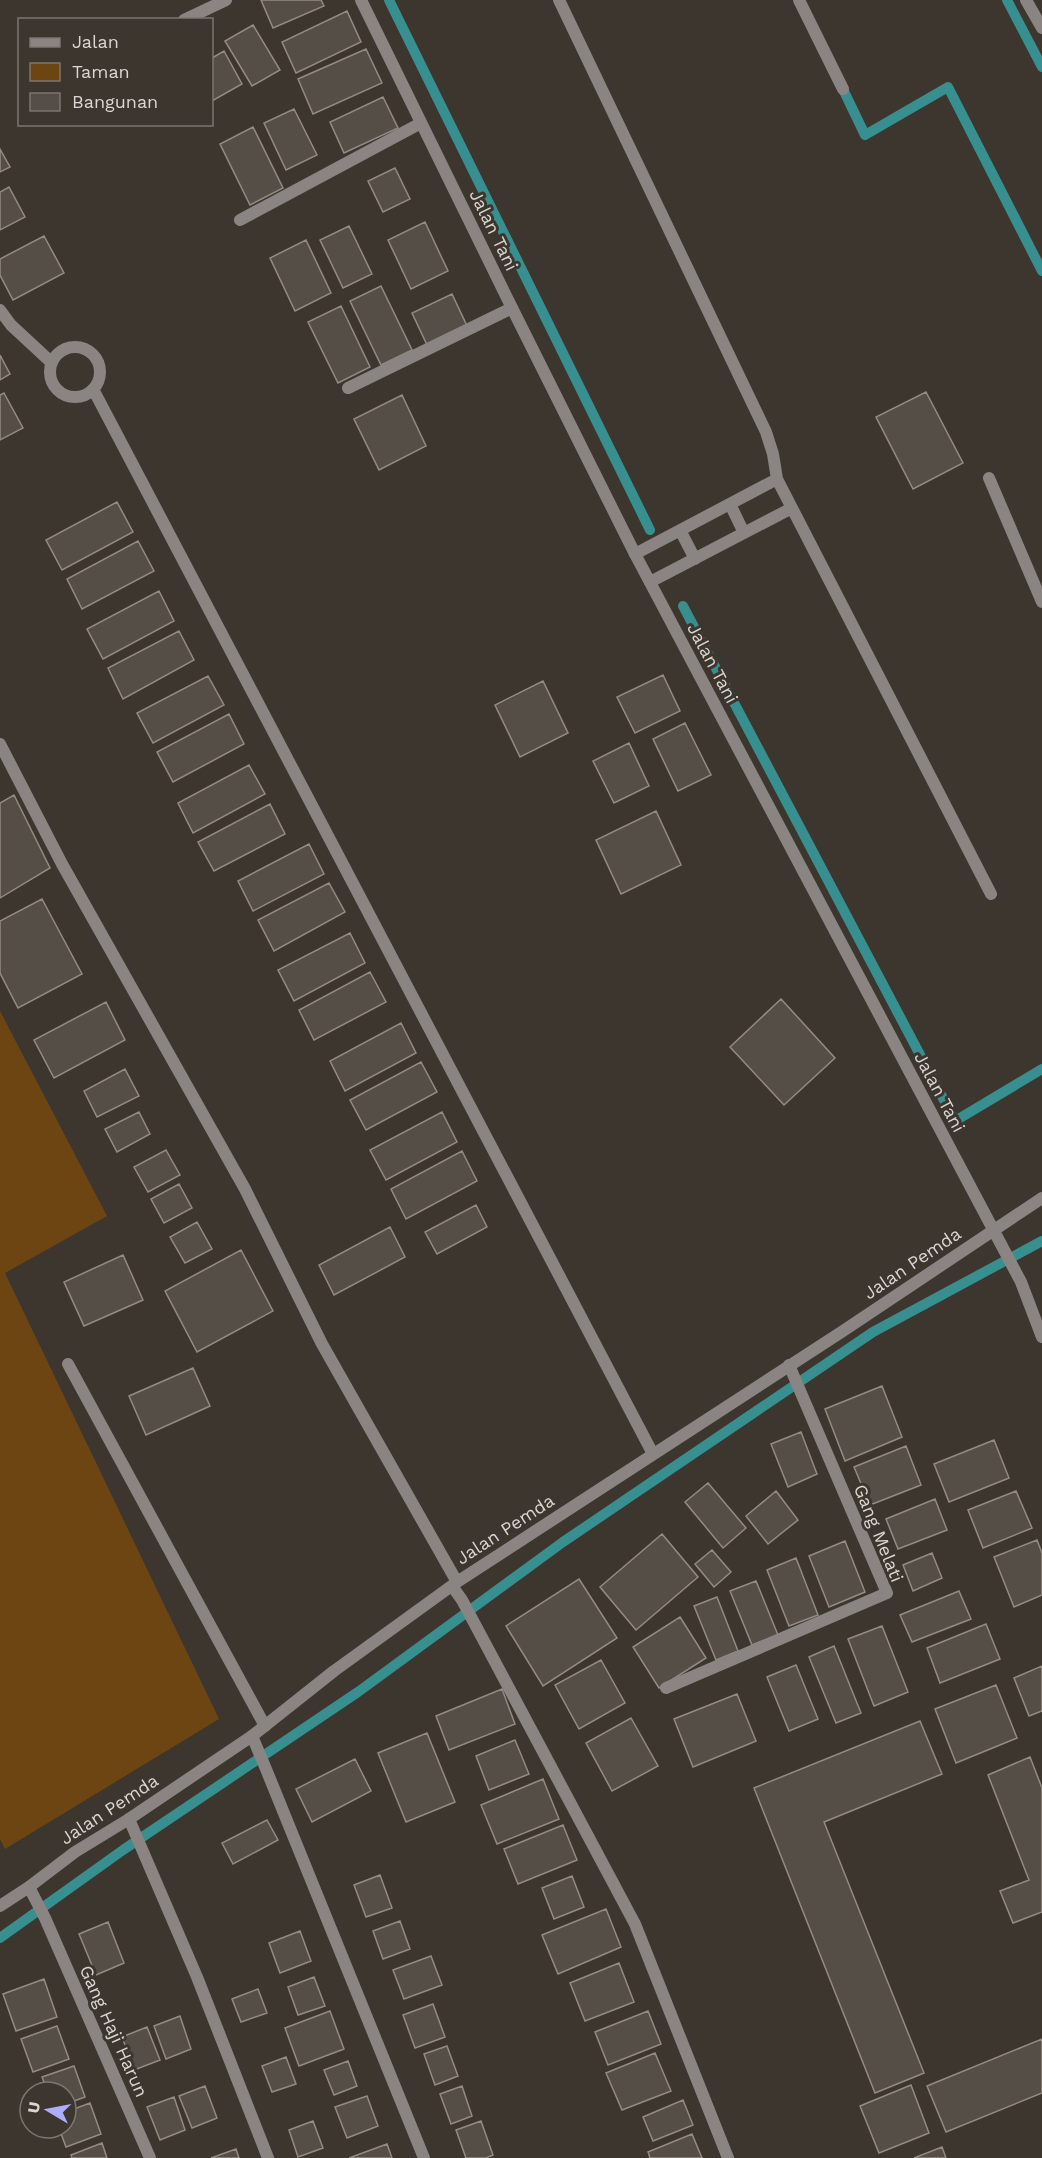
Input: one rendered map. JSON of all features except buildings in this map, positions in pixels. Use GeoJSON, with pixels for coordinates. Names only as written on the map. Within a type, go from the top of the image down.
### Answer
{"type":"FeatureCollection","features":[{"type":"Feature","properties":{"kind":"street"},"geometry":{"type":"LineString","coordinates":[[188,18],[226,0]]}},
{"type":"Feature","properties":{"kind":"street","name":"Jalan Tani"},"geometry":{"type":"LineString","coordinates":[[361,0],[635,554],[1021,1282],[1042,1337]]}},
{"type":"Feature","properties":{"kind":"street"},"geometry":{"type":"LineString","coordinates":[[559,0],[765,432],[773,454],[777,479],[991,894]]}},
{"type":"Feature","properties":{"kind":"street"},"geometry":{"type":"LineString","coordinates":[[800,0],[843,89]]}},
{"type":"Feature","properties":{"kind":"street"},"geometry":{"type":"LineString","coordinates":[[1026,0],[1042,28]]}},
{"type":"Feature","properties":{"kind":"street"},"geometry":{"type":"LineString","coordinates":[[240,220],[421,123]]}},
{"type":"Feature","properties":{"kind":"street"},"geometry":{"type":"LineString","coordinates":[[348,387],[512,308]]}},
{"type":"Feature","properties":{"kind":"street"},"geometry":{"type":"LineString","coordinates":[[0,310],[11,325],[52,363]]}},
{"type":"Feature","properties":{"kind":"street"},"geometry":{"type":"LineString","coordinates":[[80,347],[88,351],[99,364],[100,373],[93,389],[78,397],[61,393],[51,380],[52,363],[63,350],[80,347]]}},
{"type":"Feature","properties":{"kind":"street"},"geometry":{"type":"LineString","coordinates":[[93,389],[653,1454]]}},
{"type":"Feature","properties":{"kind":"street"},"geometry":{"type":"LineString","coordinates":[[989,477],[1042,602]]}},
{"type":"Feature","properties":{"kind":"street"},"geometry":{"type":"LineString","coordinates":[[635,554],[777,479]]}},
{"type":"Feature","properties":{"kind":"street"},"geometry":{"type":"LineString","coordinates":[[730,504],[744,533]]}},
{"type":"Feature","properties":{"kind":"street"},"geometry":{"type":"LineString","coordinates":[[650,582],[792,508]]}},
{"type":"Feature","properties":{"kind":"street"},"geometry":{"type":"LineString","coordinates":[[680,530],[695,559]]}},
{"type":"Feature","properties":{"kind":"street"},"geometry":{"type":"LineString","coordinates":[[0,744],[63,864],[245,1189],[322,1344],[454,1584],[471,1620],[635,1924],[728,2158]]}},
{"type":"Feature","properties":{"kind":"street","name":"Jalan Pemda"},"geometry":{"type":"LineString","coordinates":[[0,1906],[31,1893],[75,1852],[132,1825],[254,1741],[265,1726],[334,1671],[454,1584],[1042,1198]]}},
{"type":"Feature","properties":{"kind":"street"},"geometry":{"type":"LineString","coordinates":[[68,1365],[265,1726]]}},
{"type":"Feature","properties":{"kind":"street","name":"Gang Melati"},"geometry":{"type":"LineString","coordinates":[[666,1688],[888,1593],[789,1365]]}},
{"type":"Feature","properties":{"kind":"street"},"geometry":{"type":"LineString","coordinates":[[254,1741],[424,2158]]}},
{"type":"Feature","properties":{"kind":"street"},"geometry":{"type":"LineString","coordinates":[[132,1825],[197,1977],[268,2158]]}},
{"type":"Feature","properties":{"kind":"street","name":"Gang Haji Harun"},"geometry":{"type":"LineString","coordinates":[[31,1893],[45,1918],[150,2158]]}},
{"type":"Feature","properties":{"kind":"green space"},"geometry":{"type":"Polygon","coordinates":[[[0,1011],[107,1216],[5,1273],[219,1719],[5,1849],[0,1839],[0,1011]]]}},
{"type":"Feature","properties":{"kind":"waterway"},"geometry":{"type":"LineString","coordinates":[[389,0],[650,530]]}},
{"type":"Feature","properties":{"kind":"waterway"},"geometry":{"type":"LineString","coordinates":[[1007,0],[1042,67]]}},
{"type":"Feature","properties":{"kind":"waterway"},"geometry":{"type":"LineString","coordinates":[[840,83],[865,135],[948,87],[1042,271]]}},
{"type":"Feature","properties":{"kind":"waterway"},"geometry":{"type":"LineString","coordinates":[[683,606],[955,1121],[1042,1069]]}},
{"type":"Feature","properties":{"kind":"waterway"},"geometry":{"type":"LineString","coordinates":[[0,1938],[123,1850],[358,1692],[563,1542],[873,1332],[1042,1241]]}}]}
